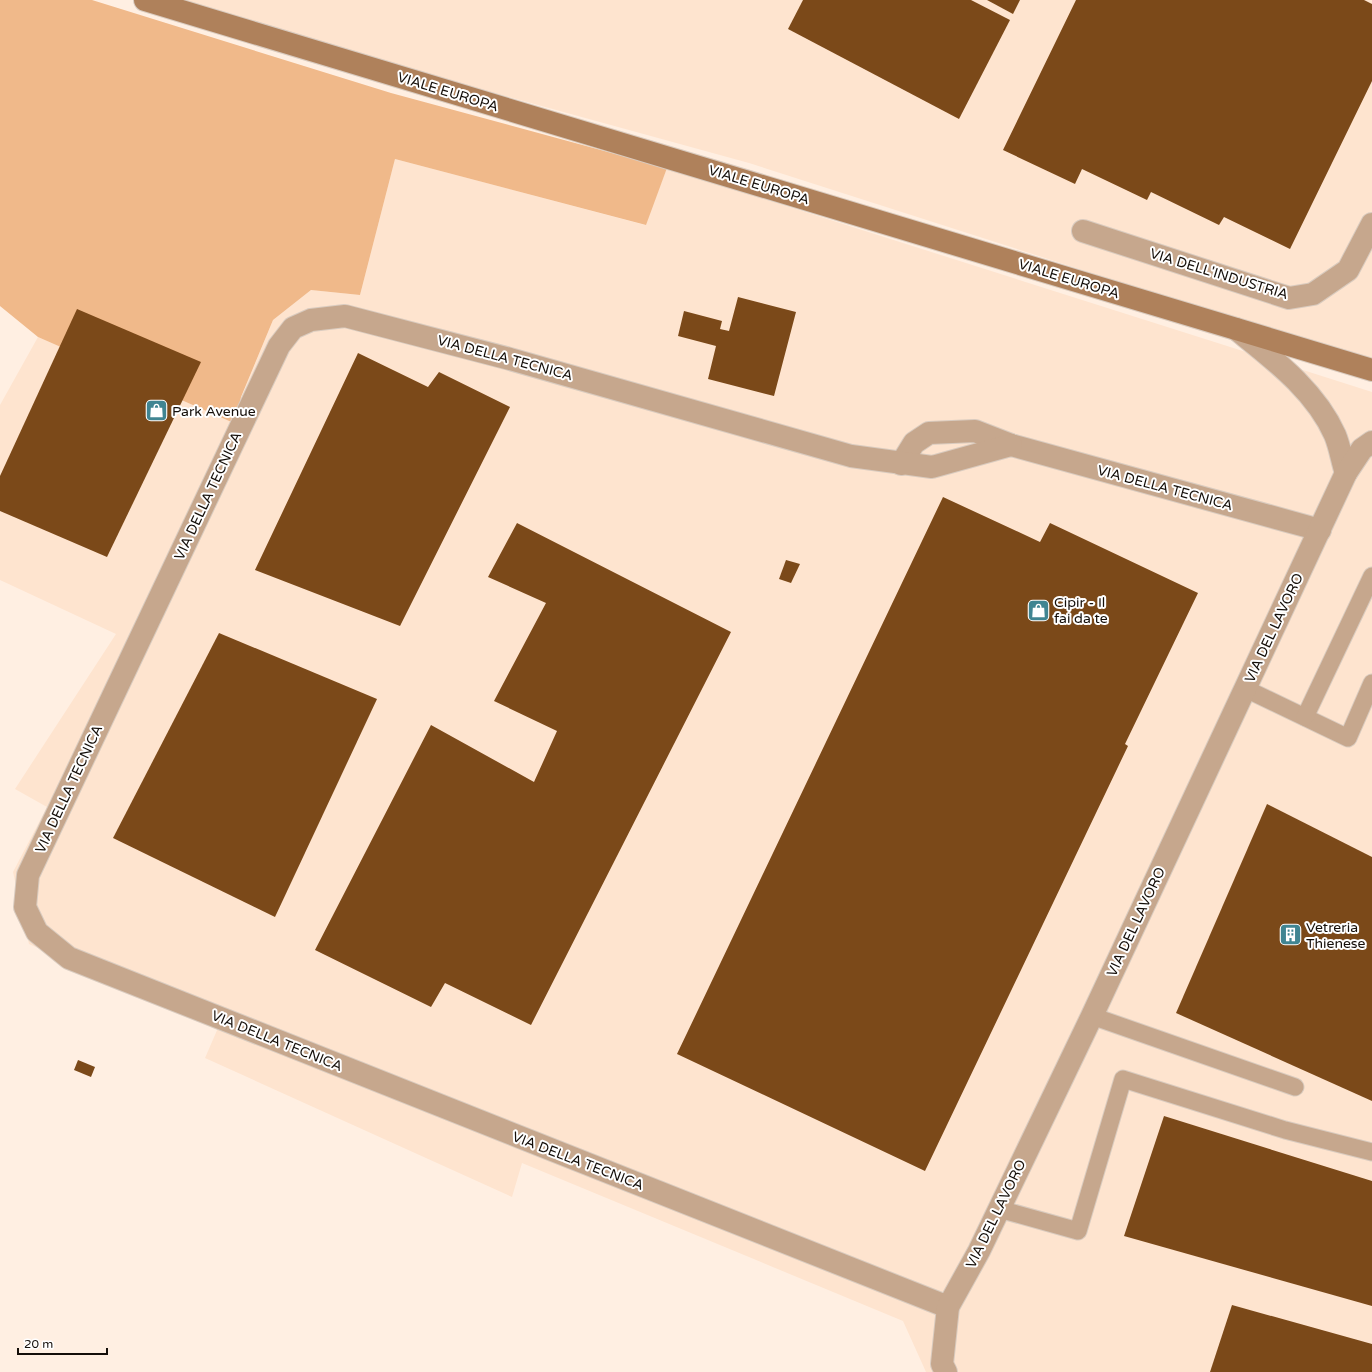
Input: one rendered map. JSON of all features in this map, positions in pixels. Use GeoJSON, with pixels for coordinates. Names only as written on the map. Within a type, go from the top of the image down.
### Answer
{"type":"FeatureCollection","features":[{"type":"Feature","properties":{"kind":"main road","name":"VIALE EUROPA"},"geometry":{"type":"LineString","coordinates":[[145,0],[1372,370]]}},
{"type":"Feature","properties":{"kind":"street","name":"VIA DELL'INDUSTRIA"},"geometry":{"type":"LineString","coordinates":[[1082,231],[1289,298],[1313,294],[1348,270],[1372,224]]}},
{"type":"Feature","properties":{"kind":"street","name":"VIA DELLA TECNICA"},"geometry":{"type":"LineString","coordinates":[[948,1307],[68,958],[37,932],[25,907],[28,875],[279,346],[293,328],[311,320],[345,316],[510,359],[851,456],[932,467],[1011,445]]}},
{"type":"Feature","properties":{"kind":"street"},"geometry":{"type":"LineString","coordinates":[[1236,329],[1283,367],[1323,412],[1335,436],[1346,473],[1372,459]]}},
{"type":"Feature","properties":{"kind":"street","name":"VIA DELLA TECNICA"},"geometry":{"type":"LineString","coordinates":[[901,464],[914,443],[929,433],[975,431],[1011,445],[1320,530]]}},
{"type":"Feature","properties":{"kind":"street","name":"VIA DEL LAVORO"},"geometry":{"type":"LineString","coordinates":[[946,1372],[942,1364],[948,1307],[979,1251],[1092,1016],[1346,473],[1362,449],[1372,442]]}},
{"type":"Feature","properties":{"kind":"lane"},"geometry":{"type":"LineString","coordinates":[[1305,716],[1372,576]]}},
{"type":"Feature","properties":{"kind":"lane"},"geometry":{"type":"LineString","coordinates":[[1246,689],[1305,716],[1348,738],[1372,683]]}},
{"type":"Feature","properties":{"kind":"lane"},"geometry":{"type":"LineString","coordinates":[[1092,1016],[1295,1087]]}},
{"type":"Feature","properties":{"kind":"lane"},"geometry":{"type":"LineString","coordinates":[[999,1209],[1078,1231],[1123,1079],[1285,1130],[1372,1152]]}},
{"type":"Feature","properties":{"kind":"shaded area"},"geometry":{"type":"Polygon","coordinates":[[[0,0],[92,0],[391,93],[667,168],[646,225],[395,159],[360,295],[311,290],[273,320],[241,397],[236,424],[38,337],[0,306],[0,0]]]}},
{"type":"Feature","properties":{"kind":"shaded area"},"geometry":{"type":"Polygon","coordinates":[[[181,0],[1372,0],[1372,363],[749,163],[382,62],[181,0]]]}},
{"type":"Feature","properties":{"kind":"shaded area"},"geometry":{"type":"Polygon","coordinates":[[[395,159],[645,225],[667,168],[1372,392],[1372,1372],[926,1372],[903,1321],[522,1163],[512,1197],[205,1058],[218,1028],[29,944],[13,872],[47,807],[15,789],[116,634],[0,580],[0,405],[38,337],[236,424],[241,398],[273,320],[311,290],[360,295],[395,159]]]}},
{"type":"Feature","properties":{"kind":"building"},"geometry":{"type":"Polygon","coordinates":[[[803,0],[971,0],[1010,20],[959,119],[788,29],[803,0]]]}},
{"type":"Feature","properties":{"kind":"building"},"geometry":{"type":"Polygon","coordinates":[[[987,0],[1020,0],[1013,14],[987,0]]]}},
{"type":"Feature","properties":{"kind":"building"},"geometry":{"type":"Polygon","coordinates":[[[1076,0],[1364,0],[1372,4],[1372,81],[1290,249],[1224,217],[1219,225],[1151,192],[1147,200],[1082,169],[1075,184],[1003,150],[1076,0]]]}},
{"type":"Feature","properties":{"kind":"building"},"geometry":{"type":"Polygon","coordinates":[[[738,297],[796,312],[774,396],[708,379],[716,346],[678,336],[684,311],[722,321],[720,329],[729,331],[738,297]]]}},
{"type":"Feature","properties":{"kind":"building"},"geometry":{"type":"Polygon","coordinates":[[[77,309],[201,362],[107,557],[0,511],[0,476],[77,309]]]}},
{"type":"Feature","properties":{"kind":"building"},"geometry":{"type":"Polygon","coordinates":[[[358,353],[428,387],[439,372],[510,407],[400,626],[255,570],[358,353]]]}},
{"type":"Feature","properties":{"kind":"building"},"geometry":{"type":"Polygon","coordinates":[[[943,497],[1040,542],[1050,523],[1198,593],[1125,744],[1128,746],[925,1171],[677,1054],[943,497]]]}},
{"type":"Feature","properties":{"kind":"building"},"geometry":{"type":"Polygon","coordinates":[[[517,523],[731,632],[531,1025],[445,983],[431,1007],[315,950],[431,725],[534,782],[557,731],[494,701],[546,603],[488,577],[517,523]]]}},
{"type":"Feature","properties":{"kind":"building"},"geometry":{"type":"Polygon","coordinates":[[[786,560],[800,564],[791,583],[779,579],[786,560]]]}},
{"type":"Feature","properties":{"kind":"building"},"geometry":{"type":"Polygon","coordinates":[[[219,633],[377,699],[275,917],[113,838],[219,633]]]}},
{"type":"Feature","properties":{"kind":"building","name":"Vetreria Thienese"},"geometry":{"type":"Polygon","coordinates":[[[1267,804],[1372,857],[1372,1101],[1176,1013],[1267,804]]]}},
{"type":"Feature","properties":{"kind":"building"},"geometry":{"type":"Polygon","coordinates":[[[78,1060],[95,1067],[91,1077],[74,1070],[78,1060]]]}},
{"type":"Feature","properties":{"kind":"building"},"geometry":{"type":"Polygon","coordinates":[[[1164,1116],[1372,1181],[1372,1306],[1124,1236],[1164,1116]]]}},
{"type":"Feature","properties":{"kind":"building"},"geometry":{"type":"Polygon","coordinates":[[[1232,1305],[1372,1344],[1372,1372],[1210,1372],[1232,1305]]]}},
{"type":"Feature","properties":{"kind":"place","name":"Park Avenue"},"geometry":{"type":"Point","coordinates":[156,411]}},
{"type":"Feature","properties":{"kind":"place","name":"Cipir - Il fai da te"},"geometry":{"type":"Point","coordinates":[1039,610]}},
{"type":"Feature","properties":{"kind":"place","name":"Vetreria Thienese"},"geometry":{"type":"Point","coordinates":[1291,935]}}]}
